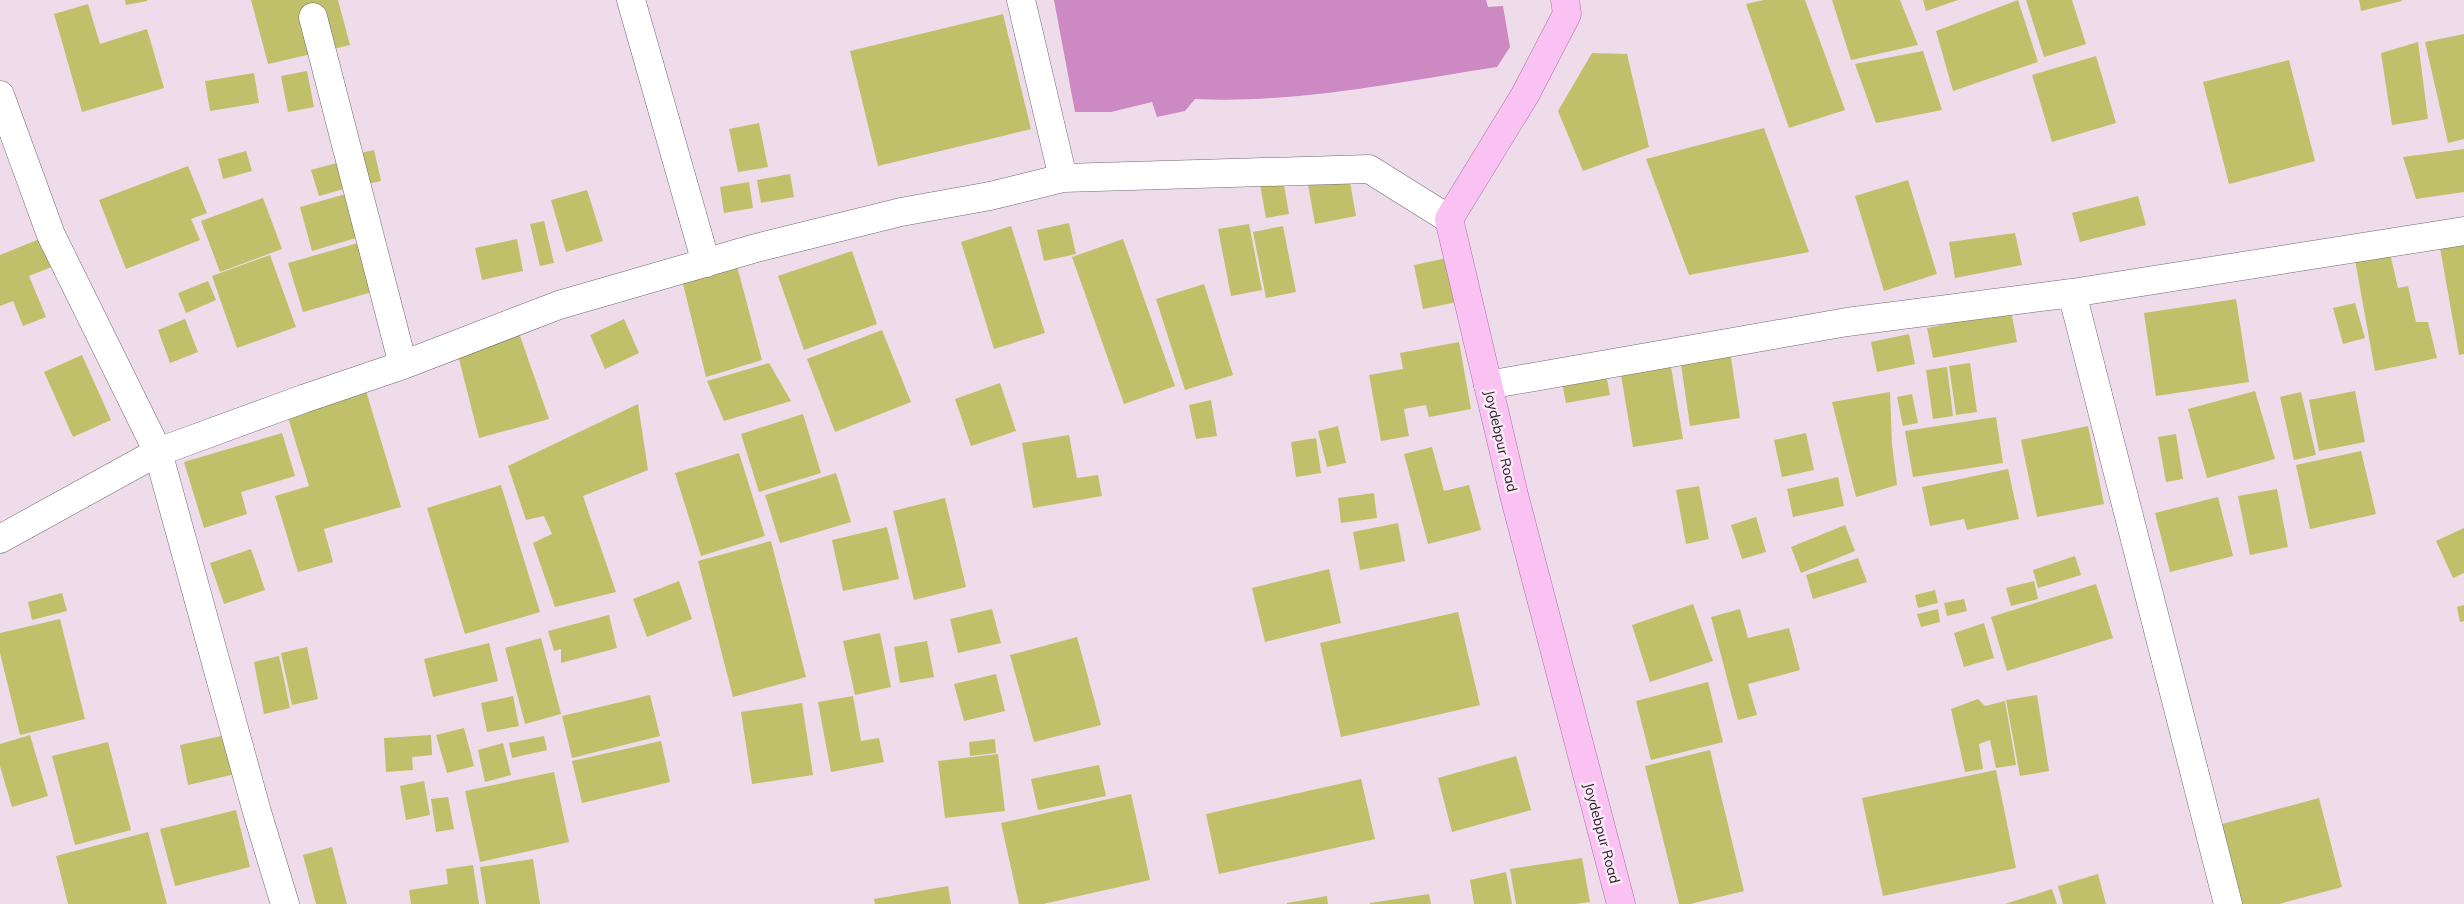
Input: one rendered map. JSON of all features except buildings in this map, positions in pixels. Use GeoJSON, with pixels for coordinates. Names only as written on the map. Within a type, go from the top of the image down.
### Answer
{"type":"FeatureCollection","features":[{"type":"Feature","properties":{"kind":"main road"},"geometry":{"type":"LineString","coordinates":[[1449,219],[1525,95],[1567,14],[1565,0]]}},
{"type":"Feature","properties":{"kind":"main road","name":"Joydebpur Road"},"geometry":{"type":"LineString","coordinates":[[1449,219],[1517,504],[1621,904]]}},
{"type":"Feature","properties":{"kind":"street"},"geometry":{"type":"LineString","coordinates":[[630,0],[706,262]]}},
{"type":"Feature","properties":{"kind":"street"},"geometry":{"type":"LineString","coordinates":[[1022,0],[1063,178]]}},
{"type":"Feature","properties":{"kind":"street"},"geometry":{"type":"LineString","coordinates":[[313,17],[403,365]]}},
{"type":"Feature","properties":{"kind":"street"},"geometry":{"type":"LineString","coordinates":[[0,95],[51,235],[158,452],[257,812],[285,904]]}},
{"type":"Feature","properties":{"kind":"street"},"geometry":{"type":"LineString","coordinates":[[0,539],[158,452],[294,402],[403,365],[559,305],[706,262],[901,212],[990,196],[1063,178],[1369,169],[1449,219]]}},
{"type":"Feature","properties":{"kind":"street"},"geometry":{"type":"LineString","coordinates":[[1488,385],[1847,322],[2072,293],[2464,231]]}},
{"type":"Feature","properties":{"kind":"street"},"geometry":{"type":"LineString","coordinates":[[2072,293],[2228,904]]}},
{"type":"Feature","properties":{"kind":"shaded area"},"geometry":{"type":"Polygon","coordinates":[[[1054,0],[1486,0],[1488,7],[1503,6],[1510,47],[1497,67],[1385,85],[1270,98],[1195,99],[1185,111],[1157,117],[1152,102],[1111,112],[1075,112],[1054,0]]]}}]}
